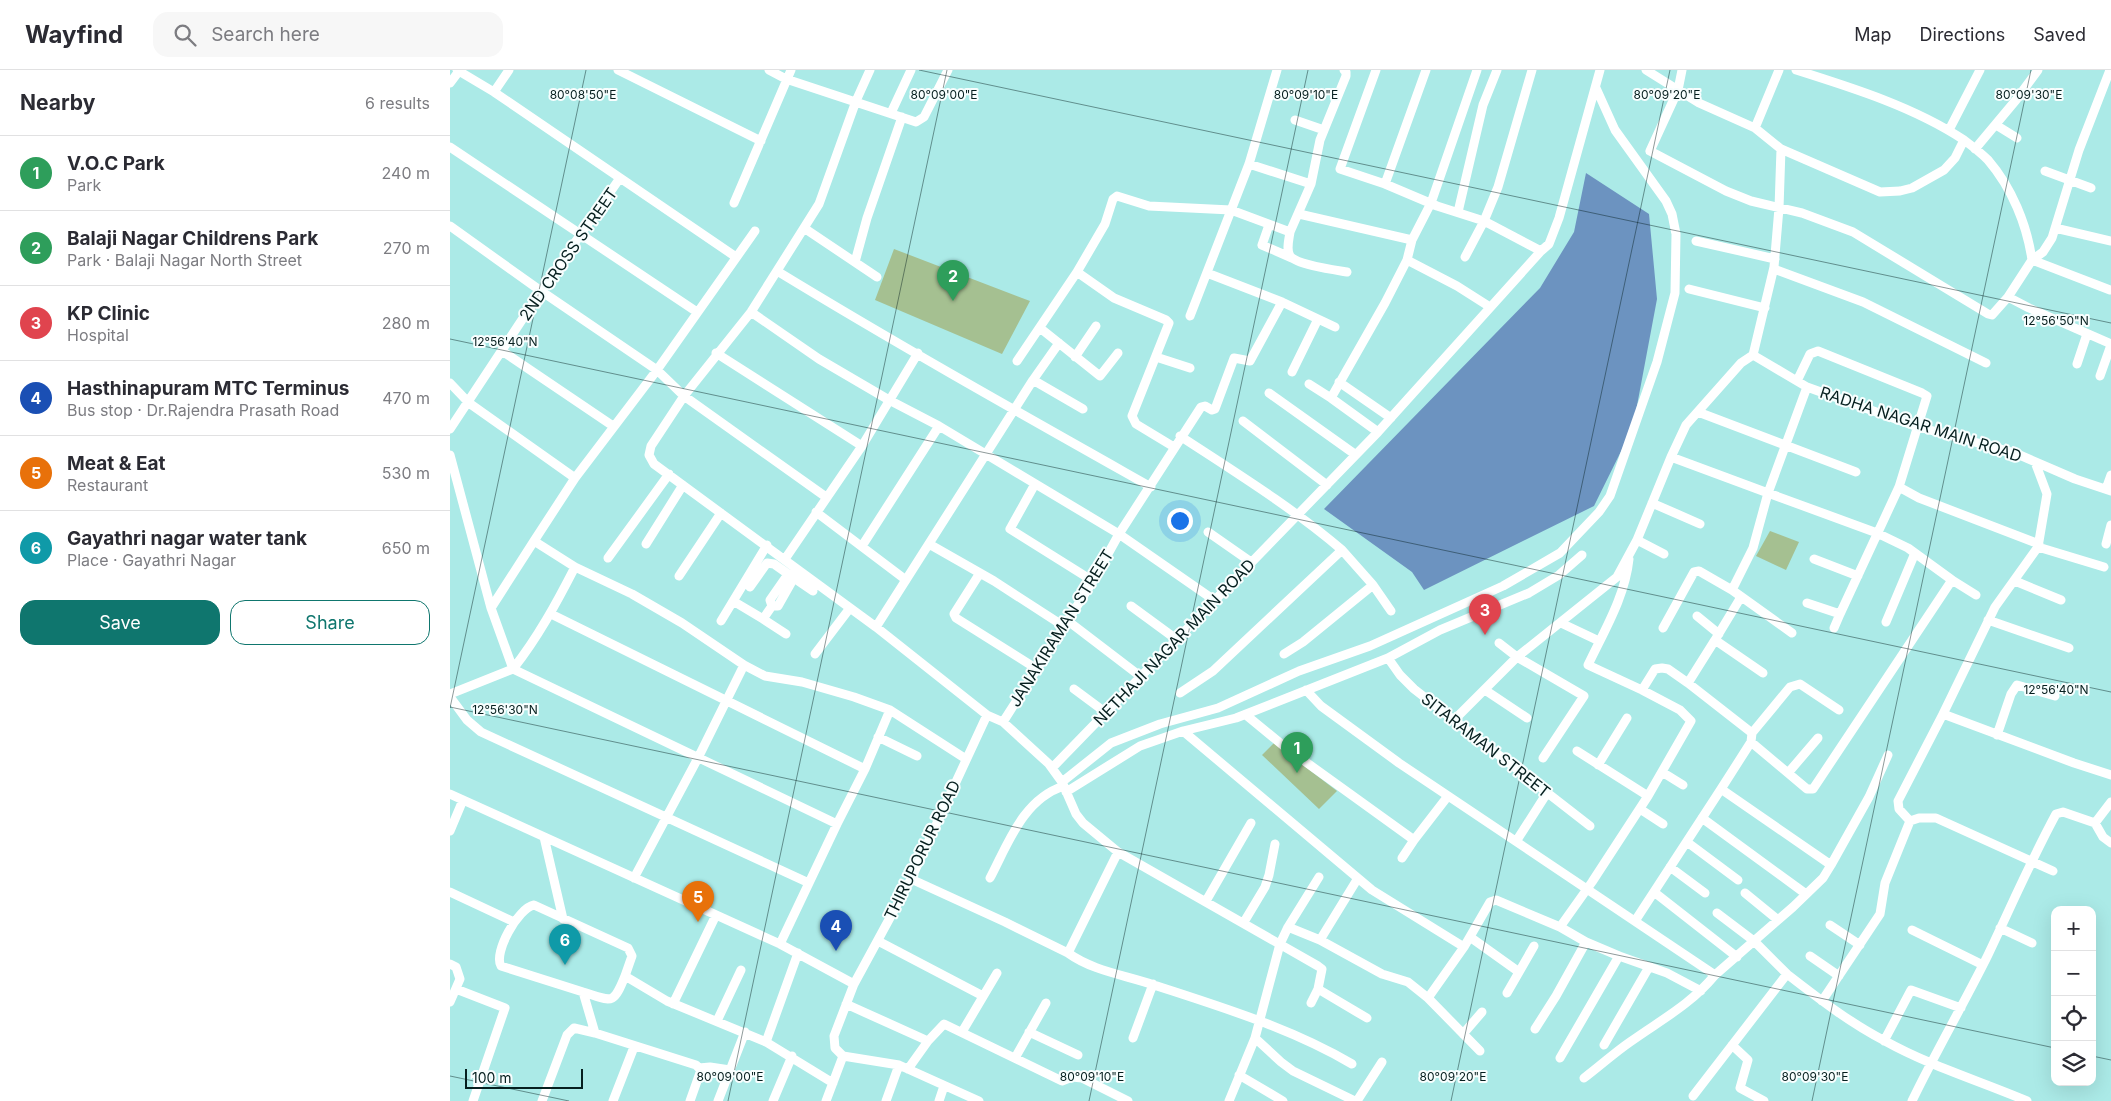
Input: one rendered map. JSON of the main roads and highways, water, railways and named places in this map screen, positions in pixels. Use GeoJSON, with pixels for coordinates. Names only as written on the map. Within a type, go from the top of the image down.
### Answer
{"type":"FeatureCollection","features":[{"type":"Feature","properties":{"kind":"water"},"geometry":{"type":"Polygon","coordinates":[[[1586,173],[1649,214],[1657,299],[1633,427],[1594,506],[1424,590],[1412,572],[1324,509],[1540,288],[1574,232],[1586,173]]]}},
{"type":"Feature","properties":{"kind":"place","name":"Balaji Nagar Childrens Park"},"geometry":{"type":"Point","coordinates":[953,301]}},
{"type":"Feature","properties":{"kind":"place","name":"KP Clinic"},"geometry":{"type":"Point","coordinates":[1485,635]}},
{"type":"Feature","properties":{"kind":"place","name":"V.O.C Park"},"geometry":{"type":"Point","coordinates":[1297,773]}},
{"type":"Feature","properties":{"kind":"place","name":"Meat & Eat"},"geometry":{"type":"Point","coordinates":[698,922]}},
{"type":"Feature","properties":{"kind":"place","name":"Hasthinapuram MTC Terminus"},"geometry":{"type":"Point","coordinates":[836,951]}},
{"type":"Feature","properties":{"kind":"place","name":"Gayathri nagar water tank"},"geometry":{"type":"Point","coordinates":[565,965]}}]}
